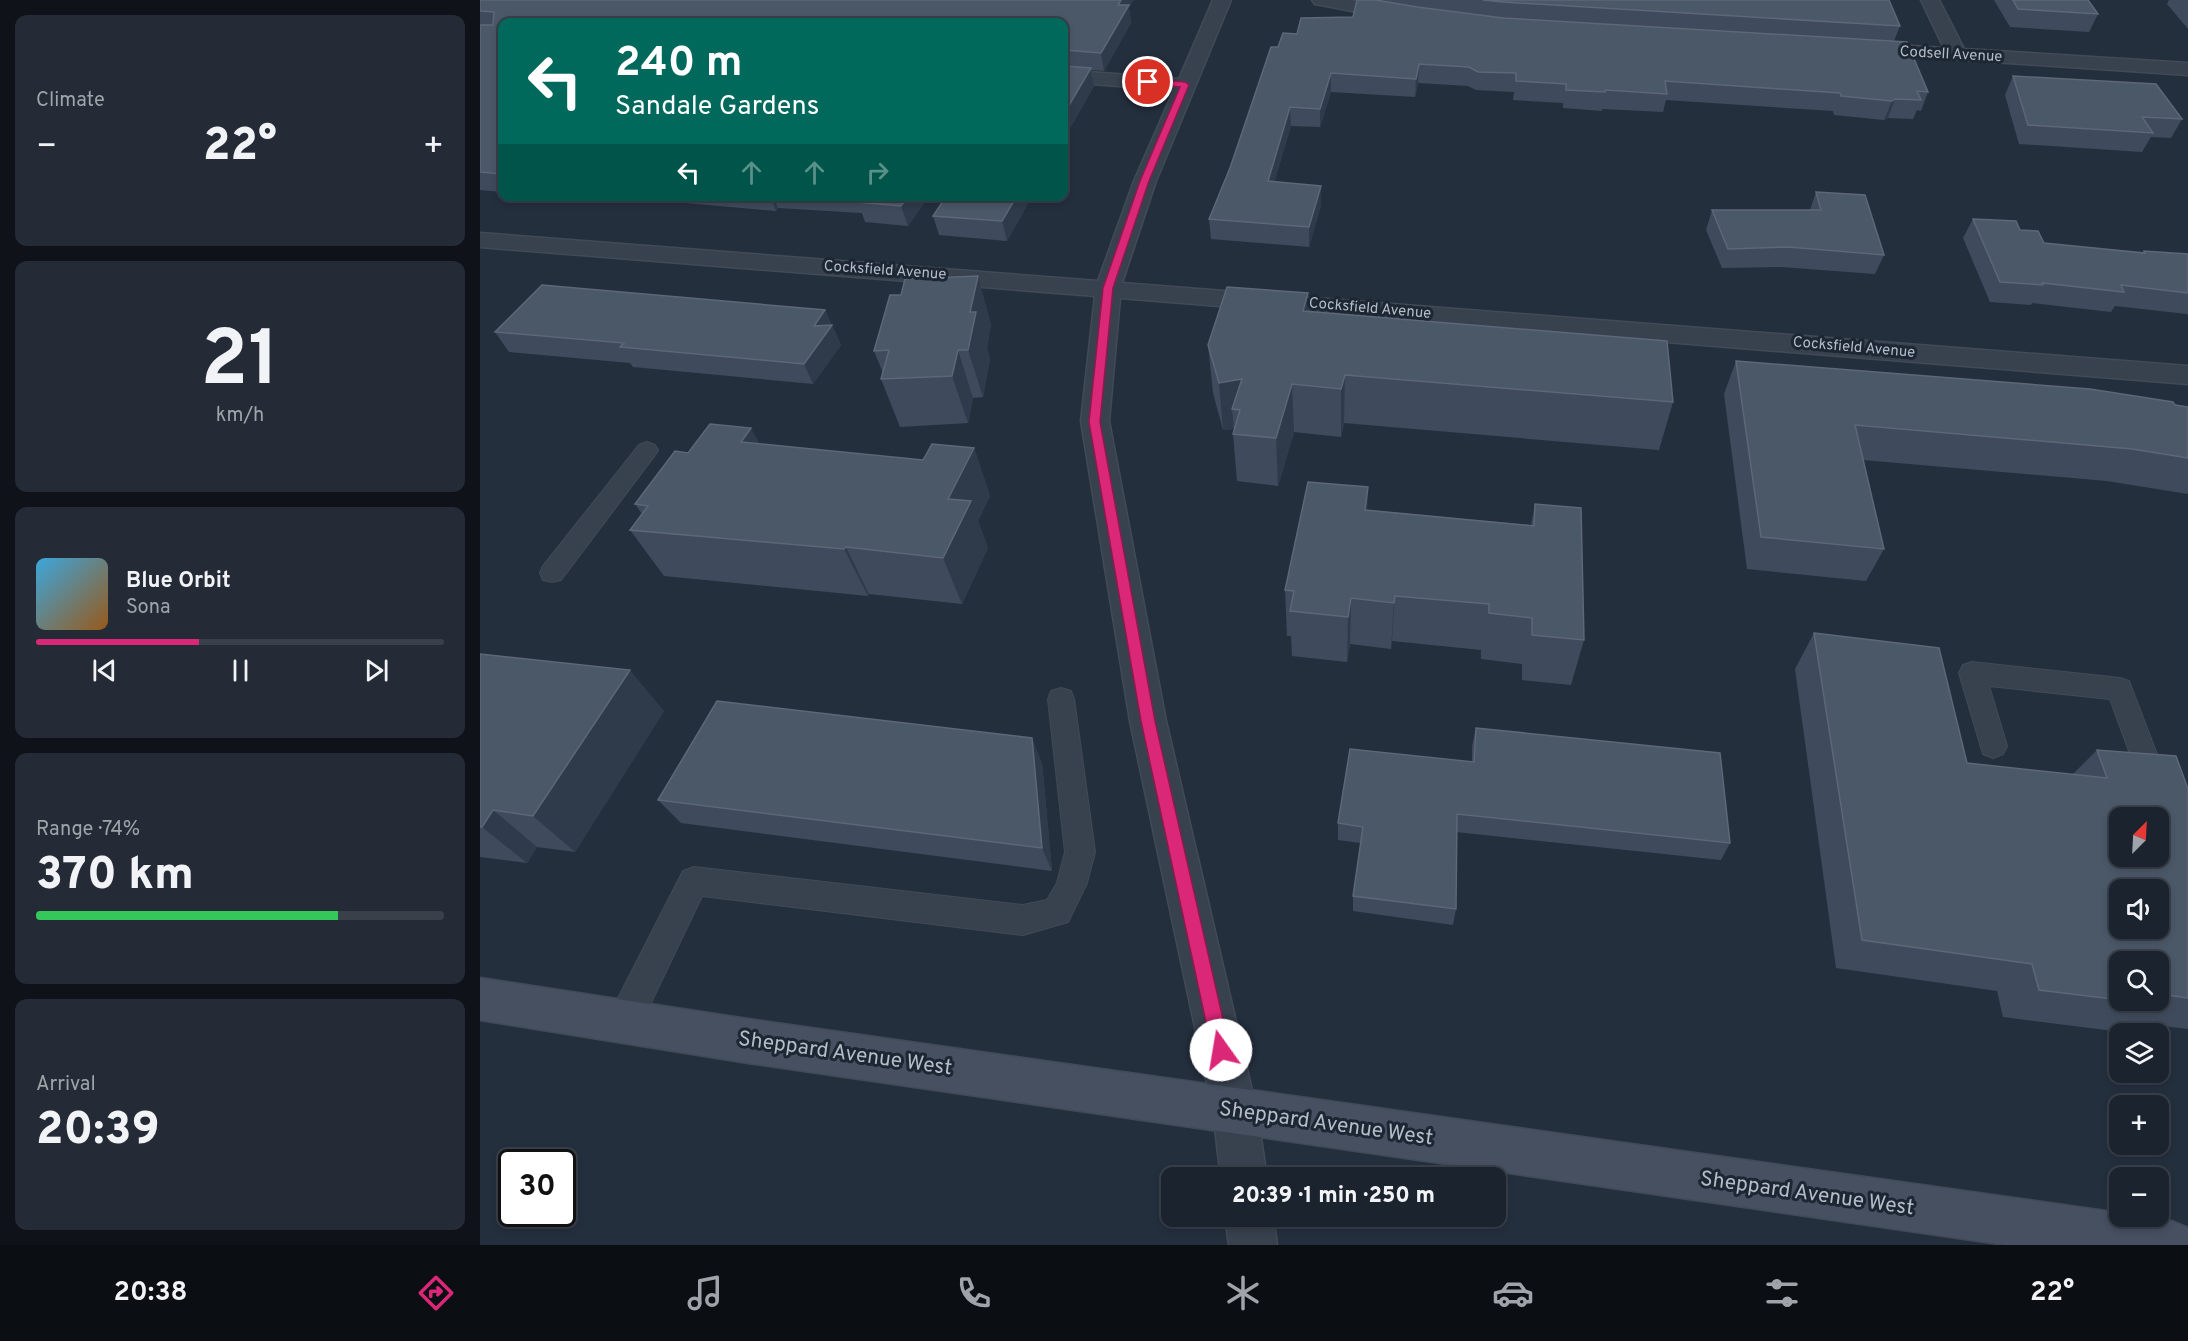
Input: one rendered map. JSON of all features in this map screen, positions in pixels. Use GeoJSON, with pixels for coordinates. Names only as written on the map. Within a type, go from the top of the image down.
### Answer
{"type":"FeatureCollection","features":[{"type":"Feature","properties":{"kind":"main road","name":"Sheppard Avenue West"},"geometry":{"type":"LineString","coordinates":[[480,999],[1235,1112],[2172,1245]]}},
{"type":"Feature","properties":{"kind":"street"},"geometry":{"type":"LineString","coordinates":[[1222,0],[1144,181],[1108,288],[1095,422],[1148,721],[1235,1112],[1242,1167]]}},
{"type":"Feature","properties":{"kind":"street"},"geometry":{"type":"LineString","coordinates":[[1321,0],[1416,18]]}},
{"type":"Feature","properties":{"kind":"street"},"geometry":{"type":"LineString","coordinates":[[1930,0],[1958,55]]}},
{"type":"Feature","properties":{"kind":"street","name":"Codsell Avenue"},"geometry":{"type":"LineString","coordinates":[[1852,49],[2188,69]]}},
{"type":"Feature","properties":{"kind":"street"},"geometry":{"type":"LineString","coordinates":[[1068,76],[1185,85]]}},
{"type":"Feature","properties":{"kind":"street","name":"Cocksfield Avenue"},"geometry":{"type":"LineString","coordinates":[[480,240],[2188,375]]}},
{"type":"Feature","properties":{"kind":"street"},"geometry":{"type":"LineString","coordinates":[[1251,1227],[1253,1245]]}},
{"type":"Feature","properties":{"kind":"lane"},"geometry":{"type":"LineString","coordinates":[[552,573],[647,450]]}},
{"type":"Feature","properties":{"kind":"lane"},"geometry":{"type":"LineString","coordinates":[[1993,746],[1971,673],[2120,689],[2162,807]]}},
{"type":"Feature","properties":{"kind":"lane"},"geometry":{"type":"LineString","coordinates":[[624,1022],[694,881],[1023,920],[1057,912],[1076,874],[1080,852],[1061,699]]}},
{"type":"Feature","properties":{"kind":"building"},"geometry":{"type":"Polygon","coordinates":[[[480,0],[1121,0],[1118,5],[1129,5],[1101,53],[1068,50],[1068,18],[498,18],[498,174],[480,172],[480,25],[493,25],[494,12],[480,11],[480,0]]]}},
{"type":"Feature","properties":{"kind":"building"},"geometry":{"type":"Polygon","coordinates":[[[1357,0],[1376,0],[1503,18],[1907,42],[1928,92],[1917,91],[1921,100],[1895,99],[1892,101],[1841,96],[1840,93],[1665,81],[1667,94],[1566,90],[1566,84],[1516,81],[1516,73],[1478,72],[1469,67],[1419,64],[1416,79],[1331,73],[1320,109],[1290,107],[1268,181],[1321,186],[1309,227],[1209,219],[1230,168],[1271,47],[1278,47],[1283,33],[1297,34],[1301,18],[1353,17],[1357,0]]]}},
{"type":"Feature","properties":{"kind":"building"},"geometry":{"type":"Polygon","coordinates":[[[1483,0],[1889,0],[1900,26],[1503,2],[1483,0]]]}},
{"type":"Feature","properties":{"kind":"building"},"geometry":{"type":"Polygon","coordinates":[[[2013,0],[2088,0],[2098,14],[2018,9],[2013,0]]]}},
{"type":"Feature","properties":{"kind":"building"},"geometry":{"type":"Polygon","coordinates":[[[1068,66],[1091,68],[1068,107],[1068,66]]]}},
{"type":"Feature","properties":{"kind":"building"},"geometry":{"type":"Polygon","coordinates":[[[2013,76],[2156,84],[2182,119],[2142,117],[2153,133],[2028,125],[2013,76]]]}},
{"type":"Feature","properties":{"kind":"building"},"geometry":{"type":"Polygon","coordinates":[[[1816,192],[1865,195],[1884,255],[1788,247],[1728,249],[1712,210],[1821,210],[1816,192]]]}},
{"type":"Feature","properties":{"kind":"building"},"geometry":{"type":"Polygon","coordinates":[[[859,201],[904,201],[901,206],[859,201]]]}},
{"type":"Feature","properties":{"kind":"building"},"geometry":{"type":"Polygon","coordinates":[[[943,201],[1014,201],[1002,221],[933,216],[943,201]]]}},
{"type":"Feature","properties":{"kind":"building"},"geometry":{"type":"Polygon","coordinates":[[[1973,219],[2016,221],[2020,230],[2038,231],[2044,243],[2145,253],[2144,251],[2188,254],[2188,293],[2121,285],[2124,292],[2042,283],[2043,285],[2000,282],[1973,219]]]}},
{"type":"Feature","properties":{"kind":"building"},"geometry":{"type":"Polygon","coordinates":[[[978,276],[970,312],[976,312],[968,350],[958,350],[952,376],[881,379],[889,350],[874,351],[890,295],[901,295],[905,279],[978,276]]]}},
{"type":"Feature","properties":{"kind":"building"},"geometry":{"type":"Polygon","coordinates":[[[542,285],[825,310],[814,326],[832,325],[804,364],[620,347],[624,343],[495,332],[542,285]]]}},
{"type":"Feature","properties":{"kind":"building"},"geometry":{"type":"Polygon","coordinates":[[[1227,287],[1308,293],[1303,311],[1667,341],[1673,402],[1345,375],[1341,389],[1292,384],[1276,438],[1233,434],[1240,410],[1232,409],[1242,379],[1219,383],[1208,345],[1227,287]]]}},
{"type":"Feature","properties":{"kind":"building"},"geometry":{"type":"Polygon","coordinates":[[[1736,361],[2090,389],[2173,402],[2175,405],[2188,407],[2188,458],[2132,449],[1855,425],[1884,549],[1761,537],[1736,361]]]}},
{"type":"Feature","properties":{"kind":"building"},"geometry":{"type":"Polygon","coordinates":[[[710,424],[751,428],[741,442],[923,460],[932,444],[974,448],[948,499],[971,501],[943,558],[846,547],[844,549],[630,530],[648,506],[635,504],[675,451],[688,453],[710,424]]]}},
{"type":"Feature","properties":{"kind":"building"},"geometry":{"type":"Polygon","coordinates":[[[1308,482],[1368,487],[1365,510],[1534,526],[1535,504],[1581,508],[1584,640],[1532,635],[1532,618],[1489,613],[1489,604],[1395,596],[1394,603],[1351,598],[1348,617],[1290,611],[1294,591],[1285,590],[1308,482]]]}},
{"type":"Feature","properties":{"kind":"building"},"geometry":{"type":"Polygon","coordinates":[[[1814,633],[1939,648],[1967,763],[2107,778],[2097,750],[2176,756],[2188,789],[2188,998],[2169,995],[2169,951],[2109,951],[2109,999],[2039,990],[2032,964],[1862,940],[1814,633]]]}},
{"type":"Feature","properties":{"kind":"building"},"geometry":{"type":"Polygon","coordinates":[[[480,654],[630,670],[533,816],[493,810],[482,827],[480,827],[480,654]]]}},
{"type":"Feature","properties":{"kind":"building"},"geometry":{"type":"Polygon","coordinates":[[[717,701],[1032,738],[1042,848],[658,800],[717,701]]]}},
{"type":"Feature","properties":{"kind":"building"},"geometry":{"type":"Polygon","coordinates":[[[1476,728],[1720,753],[1730,843],[1457,814],[1456,909],[1353,896],[1363,827],[1338,823],[1350,749],[1474,762],[1476,728]]]}},
{"type":"Feature","properties":{"kind":"route"},"geometry":{"type":"LineString","coordinates":[[1148,82],[1185,85],[1144,181],[1108,288],[1095,422],[1148,721],[1221,1050]]}}]}
